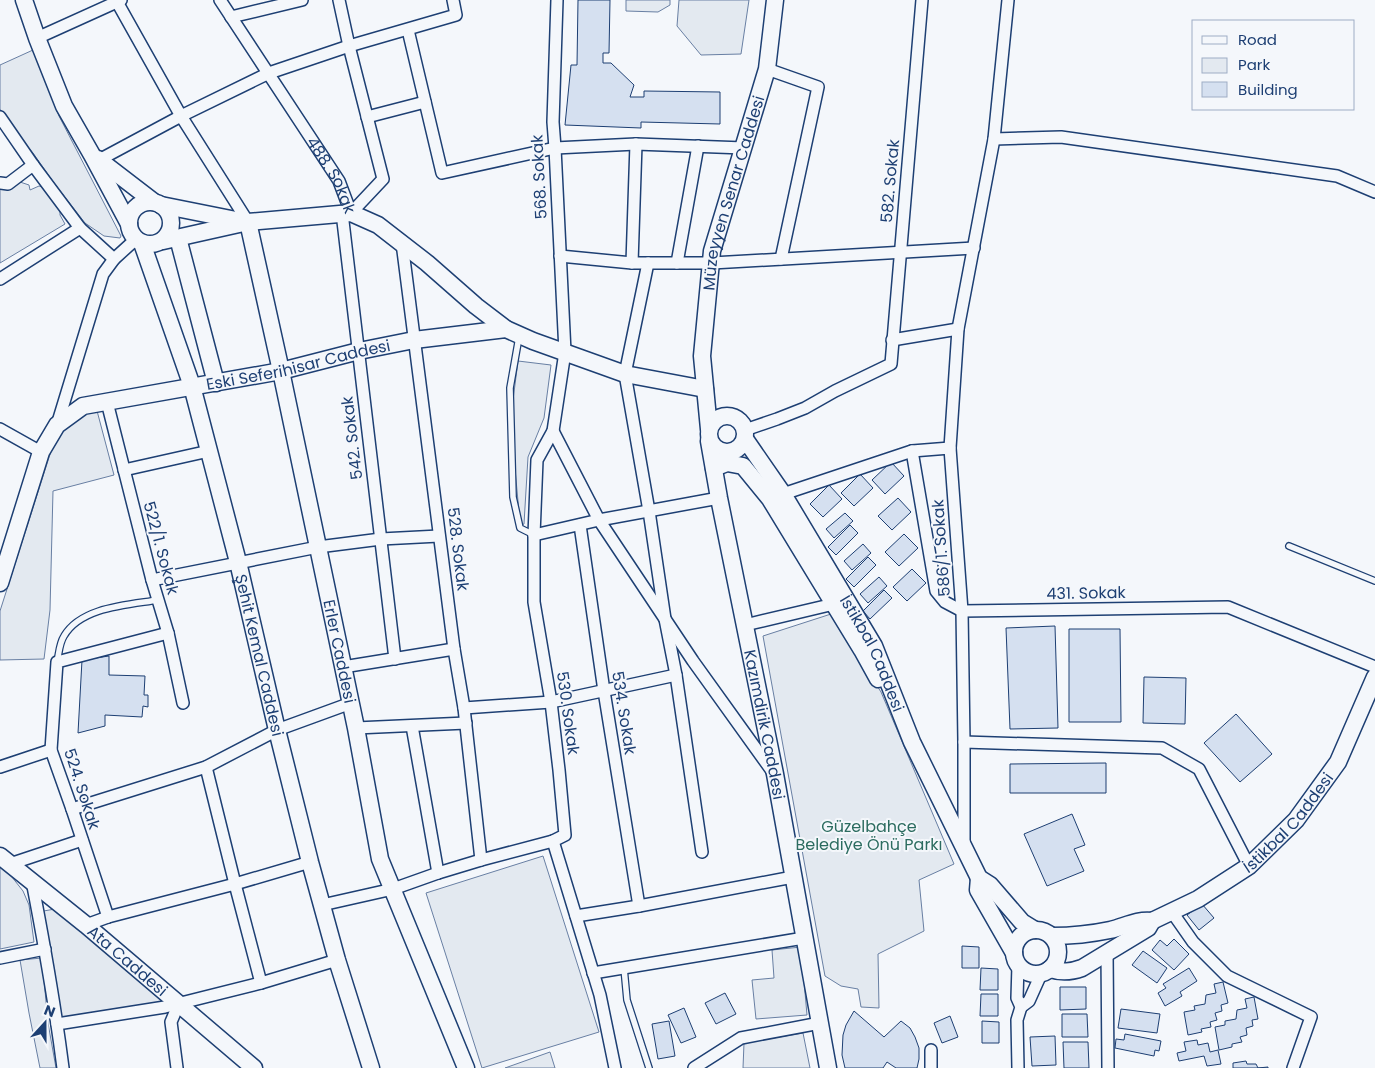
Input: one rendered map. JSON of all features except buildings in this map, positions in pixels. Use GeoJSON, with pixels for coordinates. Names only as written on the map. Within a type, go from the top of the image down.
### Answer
{"type":"FeatureCollection","features":[{"type":"Feature","properties":{"kind":"main road"},"geometry":{"type":"LineString","coordinates":[[24,0],[64,106],[96,157],[129,224],[130,231],[139,241],[149,245],[248,222],[346,213]]}},
{"type":"Feature","properties":{"kind":"main road","name":"Müzeyyen Senar Caddesi"},"geometry":{"type":"LineString","coordinates":[[709,435],[702,356],[712,251],[767,69],[776,0]]}},
{"type":"Feature","properties":{"kind":"main road"},"geometry":{"type":"LineString","coordinates":[[96,157],[166,209],[170,215],[172,222],[168,236],[216,383]]}},
{"type":"Feature","properties":{"kind":"main road"},"geometry":{"type":"LineString","coordinates":[[129,224],[131,214],[135,208],[147,202],[248,222]]}},
{"type":"Feature","properties":{"kind":"main road","name":"488. Sokak"},"geometry":{"type":"LineString","coordinates":[[346,213],[378,225],[427,263],[476,306],[512,332]]}},
{"type":"Feature","properties":{"kind":"main road","name":"Erler Caddesi"},"geometry":{"type":"LineString","coordinates":[[248,222],[356,728],[380,859],[466,1068]]}},
{"type":"Feature","properties":{"kind":"main road","name":"Şehit Kemal Caddesi"},"geometry":{"type":"LineString","coordinates":[[139,241],[192,386],[238,562],[310,862],[337,960],[371,1068]]}},
{"type":"Feature","properties":{"kind":"main road","name":"Eski Seferihisar Caddesi"},"geometry":{"type":"LineString","coordinates":[[0,583],[41,452],[57,425],[83,406],[281,371],[358,350],[414,340],[512,332],[625,374],[705,389]]}},
{"type":"Feature","properties":{"kind":"main road"},"geometry":{"type":"LineString","coordinates":[[705,389],[739,420],[745,435],[739,449],[723,452],[718,450],[709,435],[711,424],[721,416],[734,417]]}},
{"type":"Feature","properties":{"kind":"main road","name":"Kazımdirik Caddesi"},"geometry":{"type":"LineString","coordinates":[[709,435],[719,498],[774,774],[828,1068]]}},
{"type":"Feature","properties":{"kind":"main road","name":"İstikbal Caddesi"},"geometry":{"type":"LineString","coordinates":[[745,435],[783,494],[874,646],[912,742],[979,878],[978,890],[1016,959]]}},
{"type":"Feature","properties":{"kind":"main road"},"geometry":{"type":"LineString","coordinates":[[731,452],[770,499],[862,650],[912,742]]}},
{"type":"Feature","properties":{"kind":"main road"},"geometry":{"type":"LineString","coordinates":[[714,468],[726,463],[743,466]]}},
{"type":"Feature","properties":{"kind":"main road","name":"İstikbal Caddesi"},"geometry":{"type":"LineString","coordinates":[[1052,936],[1072,936],[1109,930],[1144,920],[1152,921],[1198,899],[1249,866],[1296,820],[1338,762],[1375,677]]}},
{"type":"Feature","properties":{"kind":"main road","name":"Ata Caddesi"},"geometry":{"type":"LineString","coordinates":[[5,861],[86,925],[254,1068]]}},
{"type":"Feature","properties":{"kind":"main road","name":"İstikbal Caddesi"},"geometry":{"type":"LineString","coordinates":[[979,878],[990,884],[1022,922],[1035,930]]}},
{"type":"Feature","properties":{"kind":"main road","name":"İstikbal Caddesi"},"geometry":{"type":"LineString","coordinates":[[1046,971],[1071,972],[1082,968],[1148,928],[1152,921]]}},
{"type":"Feature","properties":{"kind":"main road"},"geometry":{"type":"LineString","coordinates":[[1035,930],[1046,932],[1052,936],[1058,948],[1055,962],[1046,971],[1030,973],[1024,970],[1016,959],[1015,943],[1026,932],[1035,930]]}},
{"type":"Feature","properties":{"kind":"street","name":"488. Sokak"},"geometry":{"type":"LineString","coordinates":[[220,0],[269,72],[338,181],[346,213]]}},
{"type":"Feature","properties":{"kind":"street"},"geometry":{"type":"LineString","coordinates":[[232,17],[302,0]]}},
{"type":"Feature","properties":{"kind":"street"},"geometry":{"type":"LineString","coordinates":[[339,0],[382,179],[346,213]]}},
{"type":"Feature","properties":{"kind":"street"},"geometry":{"type":"LineString","coordinates":[[96,157],[269,72],[349,46],[456,15],[453,0]]}},
{"type":"Feature","properties":{"kind":"street","name":"568. Sokak"},"geometry":{"type":"LineString","coordinates":[[557,0],[553,122],[565,352]]}},
{"type":"Feature","properties":{"kind":"street","name":"582. Sokak"},"geometry":{"type":"LineString","coordinates":[[745,435],[805,408],[891,364],[922,0]]}},
{"type":"Feature","properties":{"kind":"street","name":"586/1. Sokak"},"geometry":{"type":"LineString","coordinates":[[964,848],[962,612],[950,448],[958,329],[994,139],[1008,0]]}},
{"type":"Feature","properties":{"kind":"street"},"geometry":{"type":"LineString","coordinates":[[37,38],[118,1],[181,116],[248,222]]}},
{"type":"Feature","properties":{"kind":"street"},"geometry":{"type":"LineString","coordinates":[[408,30],[442,173],[555,148],[636,144],[744,148]]}},
{"type":"Feature","properties":{"kind":"street"},"geometry":{"type":"LineString","coordinates":[[767,69],[818,87],[781,259]]}},
{"type":"Feature","properties":{"kind":"street"},"geometry":{"type":"LineString","coordinates":[[367,117],[425,102]]}},
{"type":"Feature","properties":{"kind":"street"},"geometry":{"type":"LineString","coordinates":[[0,117],[80,228],[114,259]]}},
{"type":"Feature","properties":{"kind":"street"},"geometry":{"type":"LineString","coordinates":[[994,139],[1061,137],[1337,176],[1375,192]]}},
{"type":"Feature","properties":{"kind":"street"},"geometry":{"type":"LineString","coordinates":[[632,263],[636,144]]}},
{"type":"Feature","properties":{"kind":"street"},"geometry":{"type":"LineString","coordinates":[[676,263],[698,146]]}},
{"type":"Feature","properties":{"kind":"street"},"geometry":{"type":"LineString","coordinates":[[0,182],[8,184],[33,165]]}},
{"type":"Feature","properties":{"kind":"street","name":"542. Sokak"},"geometry":{"type":"LineString","coordinates":[[346,213],[358,350],[395,658]]}},
{"type":"Feature","properties":{"kind":"street"},"geometry":{"type":"LineString","coordinates":[[0,280],[80,228]]}},
{"type":"Feature","properties":{"kind":"street"},"geometry":{"type":"LineString","coordinates":[[57,425],[103,274],[114,259],[139,241]]}},
{"type":"Feature","properties":{"kind":"street","name":"528. Sokak"},"geometry":{"type":"LineString","coordinates":[[402,243],[454,649],[466,723],[481,860]]}},
{"type":"Feature","properties":{"kind":"street"},"geometry":{"type":"LineString","coordinates":[[560,256],[632,263],[712,263],[974,248]]}},
{"type":"Feature","properties":{"kind":"street"},"geometry":{"type":"LineString","coordinates":[[648,263],[625,374],[676,675],[702,852]]}},
{"type":"Feature","properties":{"kind":"street"},"geometry":{"type":"LineString","coordinates":[[892,340],[958,329]]}},
{"type":"Feature","properties":{"kind":"street","name":"530. Sokak"},"geometry":{"type":"LineString","coordinates":[[553,841],[565,836],[551,702],[534,602],[534,535],[536,460],[553,431],[565,352]]}},
{"type":"Feature","properties":{"kind":"street","name":"522/1. Sokak"},"geometry":{"type":"LineString","coordinates":[[107,402],[152,580],[168,633],[183,703]]}},
{"type":"Feature","properties":{"kind":"street"},"geometry":{"type":"LineString","coordinates":[[0,429],[41,452]]}},
{"type":"Feature","properties":{"kind":"street"},"geometry":{"type":"LineString","coordinates":[[553,431],[599,520],[665,619],[774,774]]}},
{"type":"Feature","properties":{"kind":"street"},"geometry":{"type":"LineString","coordinates":[[783,494],[912,450],[950,448]]}},
{"type":"Feature","properties":{"kind":"street"},"geometry":{"type":"LineString","coordinates":[[912,450],[936,591],[945,602],[962,612]]}},
{"type":"Feature","properties":{"kind":"street"},"geometry":{"type":"LineString","coordinates":[[124,470],[209,451]]}},
{"type":"Feature","properties":{"kind":"street"},"geometry":{"type":"LineString","coordinates":[[534,535],[599,520],[719,498]]}},
{"type":"Feature","properties":{"kind":"street","name":"534. Sokak"},"geometry":{"type":"LineString","coordinates":[[580,525],[604,691],[639,906]]}},
{"type":"Feature","properties":{"kind":"street"},"geometry":{"type":"LineString","coordinates":[[152,580],[318,547],[381,539],[440,536]]}},
{"type":"Feature","properties":{"kind":"street"},"geometry":{"type":"LineString","coordinates":[[745,626],[834,604]]}},
{"type":"Feature","properties":{"kind":"street","name":"431. Sokak"},"geometry":{"type":"LineString","coordinates":[[962,612],[1228,607],[1375,667]]}},
{"type":"Feature","properties":{"kind":"street"},"geometry":{"type":"LineString","coordinates":[[57,662],[168,633]]}},
{"type":"Feature","properties":{"kind":"street"},"geometry":{"type":"LineString","coordinates":[[343,667],[454,649]]}},
{"type":"Feature","properties":{"kind":"street","name":"524. Sokak"},"geometry":{"type":"LineString","coordinates":[[57,662],[51,750],[108,917]]}},
{"type":"Feature","properties":{"kind":"street"},"geometry":{"type":"LineString","coordinates":[[464,708],[551,702],[676,675]]}},
{"type":"Feature","properties":{"kind":"street"},"geometry":{"type":"LineString","coordinates":[[72,808],[206,766],[277,730],[350,703]]}},
{"type":"Feature","properties":{"kind":"street"},"geometry":{"type":"LineString","coordinates":[[356,728],[466,723]]}},
{"type":"Feature","properties":{"kind":"street"},"geometry":{"type":"LineString","coordinates":[[412,726],[438,873]]}},
{"type":"Feature","properties":{"kind":"street"},"geometry":{"type":"LineString","coordinates":[[964,742],[1162,748],[1199,770],[1249,866]]}},
{"type":"Feature","properties":{"kind":"street"},"geometry":{"type":"LineString","coordinates":[[0,767],[51,750]]}},
{"type":"Feature","properties":{"kind":"street"},"geometry":{"type":"LineString","coordinates":[[206,766],[261,983]]}},
{"type":"Feature","properties":{"kind":"street"},"geometry":{"type":"LineString","coordinates":[[5,861],[82,840]]}},
{"type":"Feature","properties":{"kind":"street"},"geometry":{"type":"LineString","coordinates":[[322,905],[393,889],[481,860],[553,841],[600,995],[614,1068]]}},
{"type":"Feature","properties":{"kind":"street"},"geometry":{"type":"LineString","coordinates":[[86,925],[108,917],[235,884],[310,862]]}},
{"type":"Feature","properties":{"kind":"street"},"geometry":{"type":"LineString","coordinates":[[576,916],[793,877]]}},
{"type":"Feature","properties":{"kind":"street"},"geometry":{"type":"LineString","coordinates":[[32,881],[45,950],[63,1068]]}},
{"type":"Feature","properties":{"kind":"street"},"geometry":{"type":"LineString","coordinates":[[1172,912],[1193,942],[1227,976],[1311,1018],[1293,1068]]}},
{"type":"Feature","properties":{"kind":"street"},"geometry":{"type":"LineString","coordinates":[[593,973],[804,938]]}},
{"type":"Feature","properties":{"kind":"street"},"geometry":{"type":"LineString","coordinates":[[0,958],[45,950]]}},
{"type":"Feature","properties":{"kind":"street"},"geometry":{"type":"LineString","coordinates":[[1107,952],[1108,1068]]}},
{"type":"Feature","properties":{"kind":"street"},"geometry":{"type":"LineString","coordinates":[[1016,959],[1017,998],[1021,1007],[1018,1020],[1018,1068]]}},
{"type":"Feature","properties":{"kind":"street"},"geometry":{"type":"LineString","coordinates":[[57,1024],[179,1004],[261,983],[337,960]]}},
{"type":"Feature","properties":{"kind":"street"},"geometry":{"type":"LineString","coordinates":[[1021,1007],[1029,1001],[1046,971]]}},
{"type":"Feature","properties":{"kind":"street"},"geometry":{"type":"LineString","coordinates":[[177,1068],[170,1022],[179,1004]]}},
{"type":"Feature","properties":{"kind":"street"},"geometry":{"type":"LineString","coordinates":[[694,1068],[741,1038],[820,1023]]}},
{"type":"Feature","properties":{"kind":"street"},"geometry":{"type":"LineString","coordinates":[[931,1050],[931,1068]]}},
{"type":"Feature","properties":{"kind":"lane"},"geometry":{"type":"LineString","coordinates":[[512,332],[510,388],[512,496],[520,528],[534,535]]}},
{"type":"Feature","properties":{"kind":"lane"},"geometry":{"type":"LineString","coordinates":[[1289,546],[1375,580]]}},
{"type":"Feature","properties":{"kind":"lane"},"geometry":{"type":"LineString","coordinates":[[57,662],[62,638],[70,628],[84,617],[100,610],[158,600]]}},
{"type":"Feature","properties":{"kind":"lane"},"geometry":{"type":"LineString","coordinates":[[624,968],[627,1000],[649,1068]]}},
{"type":"Feature","properties":{"kind":"green space"},"geometry":{"type":"Polygon","coordinates":[[[626,0],[670,0],[670,5],[658,12],[626,11],[626,0]]]}},
{"type":"Feature","properties":{"kind":"green space"},"geometry":{"type":"Polygon","coordinates":[[[679,0],[749,0],[741,54],[701,55],[677,26],[679,0]]]}},
{"type":"Feature","properties":{"kind":"green space"},"geometry":{"type":"Polygon","coordinates":[[[33,50],[59,116],[121,236],[120,238],[104,236],[85,223],[33,153],[14,131],[0,109],[0,65],[33,50]]]}},
{"type":"Feature","properties":{"kind":"green space"},"geometry":{"type":"Polygon","coordinates":[[[20,182],[29,185],[30,190],[39,186],[45,188],[60,209],[60,215],[65,224],[0,263],[0,186],[20,182]]]}},
{"type":"Feature","properties":{"kind":"green space"},"geometry":{"type":"Polygon","coordinates":[[[518,361],[551,365],[544,418],[528,457],[524,524],[521,525],[514,458],[512,408],[518,361]]]}},
{"type":"Feature","properties":{"kind":"green space"},"geometry":{"type":"Polygon","coordinates":[[[96,407],[114,475],[53,491],[50,610],[44,659],[0,660],[0,611],[52,448],[62,427],[96,407]]]}},
{"type":"Feature","properties":{"kind":"green space","name":"Güzelbahçe Belediye Önü Parkı"},"geometry":{"type":"Polygon","coordinates":[[[831,614],[881,692],[954,864],[919,880],[924,931],[878,954],[879,1008],[861,1007],[858,989],[841,986],[825,976],[763,636],[831,614]]]}},
{"type":"Feature","properties":{"kind":"green space"},"geometry":{"type":"Polygon","coordinates":[[[543,856],[599,1032],[482,1068],[426,893],[543,856]]]}},
{"type":"Feature","properties":{"kind":"green space"},"geometry":{"type":"Polygon","coordinates":[[[0,863],[23,891],[29,905],[34,942],[0,949],[0,863]]]}},
{"type":"Feature","properties":{"kind":"green space"},"geometry":{"type":"Polygon","coordinates":[[[55,909],[163,1002],[57,1019],[38,912],[55,909]]]}},
{"type":"Feature","properties":{"kind":"green space"},"geometry":{"type":"Polygon","coordinates":[[[801,947],[807,1015],[756,1019],[752,980],[774,978],[772,950],[801,947]]]}},
{"type":"Feature","properties":{"kind":"green space"},"geometry":{"type":"Polygon","coordinates":[[[42,958],[48,1023],[56,1068],[40,1068],[20,960],[42,958]]]}},
{"type":"Feature","properties":{"kind":"green space"},"geometry":{"type":"Polygon","coordinates":[[[803,1033],[810,1068],[743,1068],[744,1043],[803,1033]]]}},
{"type":"Feature","properties":{"kind":"green space"},"geometry":{"type":"Polygon","coordinates":[[[550,1052],[555,1068],[505,1068],[550,1052]]]}}]}
